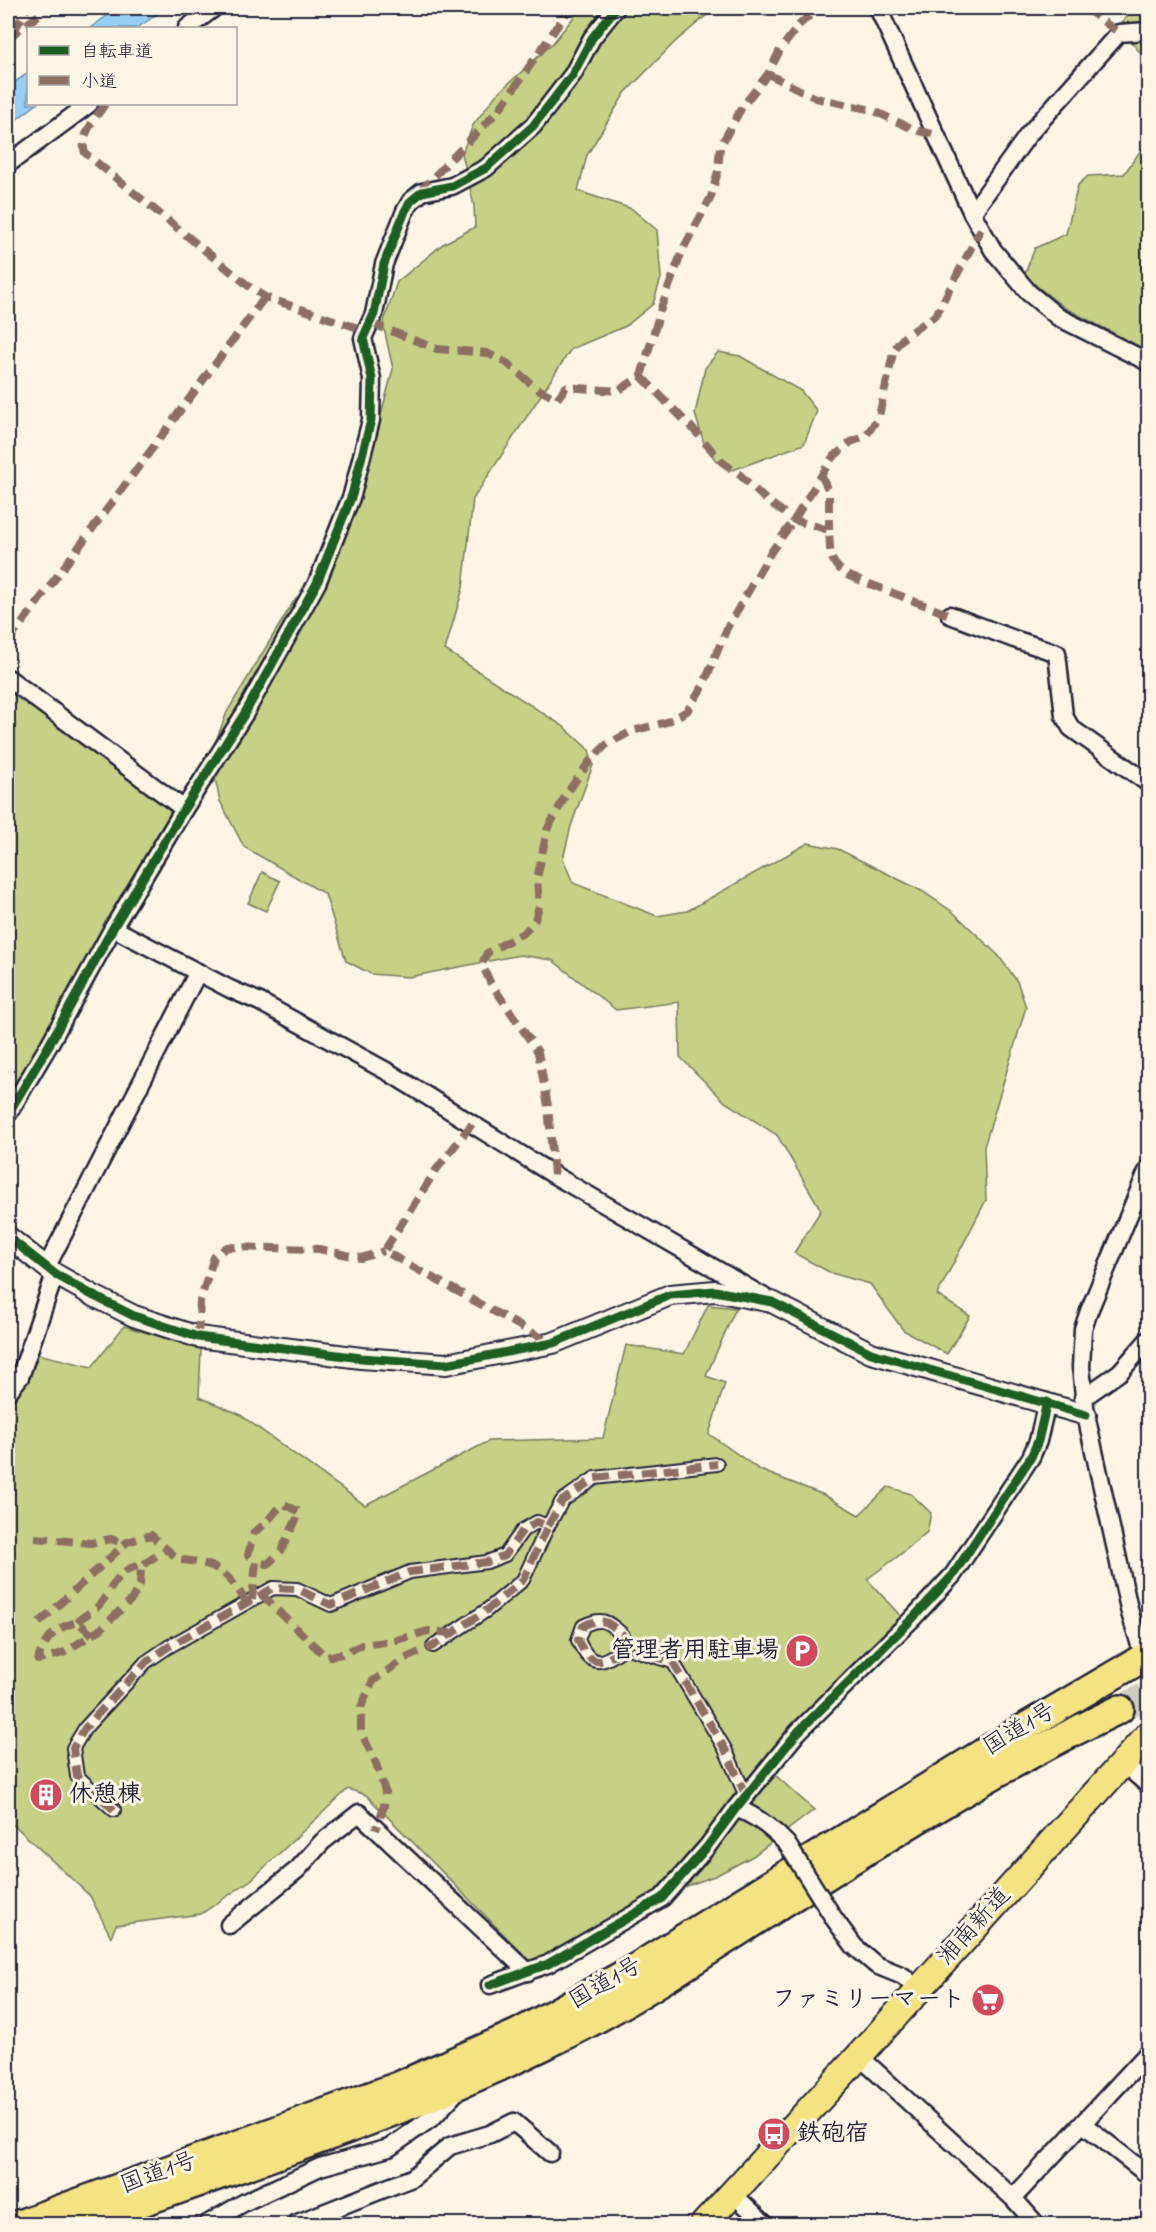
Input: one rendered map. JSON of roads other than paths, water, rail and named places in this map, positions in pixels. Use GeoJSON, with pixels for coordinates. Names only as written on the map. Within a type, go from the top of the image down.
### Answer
{"type":"FeatureCollection","features":[{"type":"Feature","properties":{"kind":"highway","name":"国道1号"},"geometry":{"type":"LineString","coordinates":[[20,2224],[398,2086],[518,2033],[635,1968],[1010,1736],[1147,1660]]}},
{"type":"Feature","properties":{"kind":"highway","name":"国道1号"},"geometry":{"type":"LineString","coordinates":[[80,2224],[403,2109],[533,2052],[653,1986],[932,1811],[1058,1738],[1120,1709]]}},
{"type":"Feature","properties":{"kind":"main road","name":"湘南新道"},"geometry":{"type":"LineString","coordinates":[[704,2224],[1149,1735]]}},
{"type":"Feature","properties":{"kind":"street"},"geometry":{"type":"LineString","coordinates":[[188,27],[214,8]]}},
{"type":"Feature","properties":{"kind":"street"},"geometry":{"type":"LineString","coordinates":[[8,1114],[113,928],[245,713],[312,592],[352,495],[371,420],[372,379],[363,338],[374,314],[384,264],[405,211],[411,201],[422,192],[452,186],[486,168],[533,126],[573,74],[592,38],[616,8]]}},
{"type":"Feature","properties":{"kind":"street"},"geometry":{"type":"LineString","coordinates":[[878,8],[972,213],[993,250],[1029,293],[1058,317],[1149,362]]}},
{"type":"Feature","properties":{"kind":"street"},"geometry":{"type":"LineString","coordinates":[[972,213],[1028,135],[1119,33],[1149,31]]}},
{"type":"Feature","properties":{"kind":"street"},"geometry":{"type":"LineString","coordinates":[[8,164],[87,105]]}},
{"type":"Feature","properties":{"kind":"street"},"geometry":{"type":"LineString","coordinates":[[950,615],[1057,653],[1064,716],[1071,728],[1149,783]]}},
{"type":"Feature","properties":{"kind":"street"},"geometry":{"type":"LineString","coordinates":[[8,678],[184,809]]}},
{"type":"Feature","properties":{"kind":"street"},"geometry":{"type":"LineString","coordinates":[[113,928],[230,989],[270,1007],[390,1073],[554,1175],[772,1302],[871,1353],[1047,1402],[1085,1406]]}},
{"type":"Feature","properties":{"kind":"street"},"geometry":{"type":"LineString","coordinates":[[8,1392],[20,1377],[50,1271],[198,972]]}},
{"type":"Feature","properties":{"kind":"street"},"geometry":{"type":"LineString","coordinates":[[1147,1660],[1130,1613],[1085,1406],[1081,1367],[1083,1329],[1089,1311],[1149,1169]]}},
{"type":"Feature","properties":{"kind":"street"},"geometry":{"type":"LineString","coordinates":[[8,1237],[50,1271],[134,1316],[198,1336],[361,1358],[446,1364],[553,1343],[670,1295],[715,1291],[772,1302]]}},
{"type":"Feature","properties":{"kind":"street"},"geometry":{"type":"LineString","coordinates":[[1085,1406],[1149,1341]]}},
{"type":"Feature","properties":{"kind":"street"},"geometry":{"type":"LineString","coordinates":[[490,1985],[548,1964],[662,1898],[707,1847],[798,1732],[953,1575],[1031,1457],[1038,1441],[1047,1402]]}},
{"type":"Feature","properties":{"kind":"street"},"geometry":{"type":"LineString","coordinates":[[433,1646],[487,1610],[523,1580],[562,1501],[595,1478],[717,1464]]}},
{"type":"Feature","properties":{"kind":"street"},"geometry":{"type":"LineString","coordinates":[[114,1810],[77,1776],[73,1748],[85,1728],[118,1691],[146,1662],[168,1647],[273,1588],[297,1590],[331,1605],[410,1572],[487,1562],[505,1556],[523,1530],[537,1522],[548,1526]]}},
{"type":"Feature","properties":{"kind":"street"},"geometry":{"type":"LineString","coordinates":[[624,1647],[673,1662],[724,1749],[741,1802],[750,1813],[771,1827],[787,1844],[854,1946],[876,1965],[903,1976],[918,1990]]}},
{"type":"Feature","properties":{"kind":"street"},"geometry":{"type":"LineString","coordinates":[[1123,1763],[1149,1785]]}},
{"type":"Feature","properties":{"kind":"street"},"geometry":{"type":"LineString","coordinates":[[229,1926],[298,1869],[322,1842],[359,1813],[528,1972]]}},
{"type":"Feature","properties":{"kind":"street"},"geometry":{"type":"LineString","coordinates":[[1013,2198],[1149,2054]]}},
{"type":"Feature","properties":{"kind":"street"},"geometry":{"type":"LineString","coordinates":[[859,2056],[1013,2198],[1036,2224]]}},
{"type":"Feature","properties":{"kind":"street"},"geometry":{"type":"LineString","coordinates":[[207,2224],[245,2202],[320,2167],[389,2148],[433,2117],[466,2080]]}},
{"type":"Feature","properties":{"kind":"street"},"geometry":{"type":"LineString","coordinates":[[367,2121],[381,2123],[392,2128],[393,2137],[389,2148]]}},
{"type":"Feature","properties":{"kind":"street"},"geometry":{"type":"LineString","coordinates":[[295,2224],[412,2178],[450,2146],[490,2134],[514,2122],[550,2153]]}},
{"type":"Feature","properties":{"kind":"street"},"geometry":{"type":"LineString","coordinates":[[1083,2124],[1149,2175]]}},
{"type":"Feature","properties":{"kind":"street"},"geometry":{"type":"LineString","coordinates":[[732,2193],[765,2224]]}},
{"type":"Feature","properties":{"kind":"water"},"geometry":{"type":"Polygon","coordinates":[[[118,8],[166,8],[138,27],[91,27],[118,8]]]}},
{"type":"Feature","properties":{"kind":"water"},"geometry":{"type":"Polygon","coordinates":[[[27,74],[27,105],[36,105],[8,126],[8,87],[27,74]]]}},
{"type":"Feature","properties":{"kind":"tunnel"},"geometry":{"type":"LineString","coordinates":[[1120,1709],[1148,1695]]}},
{"type":"Feature","properties":{"kind":"place","name":"管理者用駐車場"},"geometry":{"type":"Point","coordinates":[802,1651]}},
{"type":"Feature","properties":{"kind":"place","name":"休憩棟"},"geometry":{"type":"Point","coordinates":[46,1795]}},
{"type":"Feature","properties":{"kind":"place","name":"ファミリーマート"},"geometry":{"type":"Point","coordinates":[988,2000]}},
{"type":"Feature","properties":{"kind":"place","name":"鉄砲宿"},"geometry":{"type":"Point","coordinates":[774,2134]}}]}
